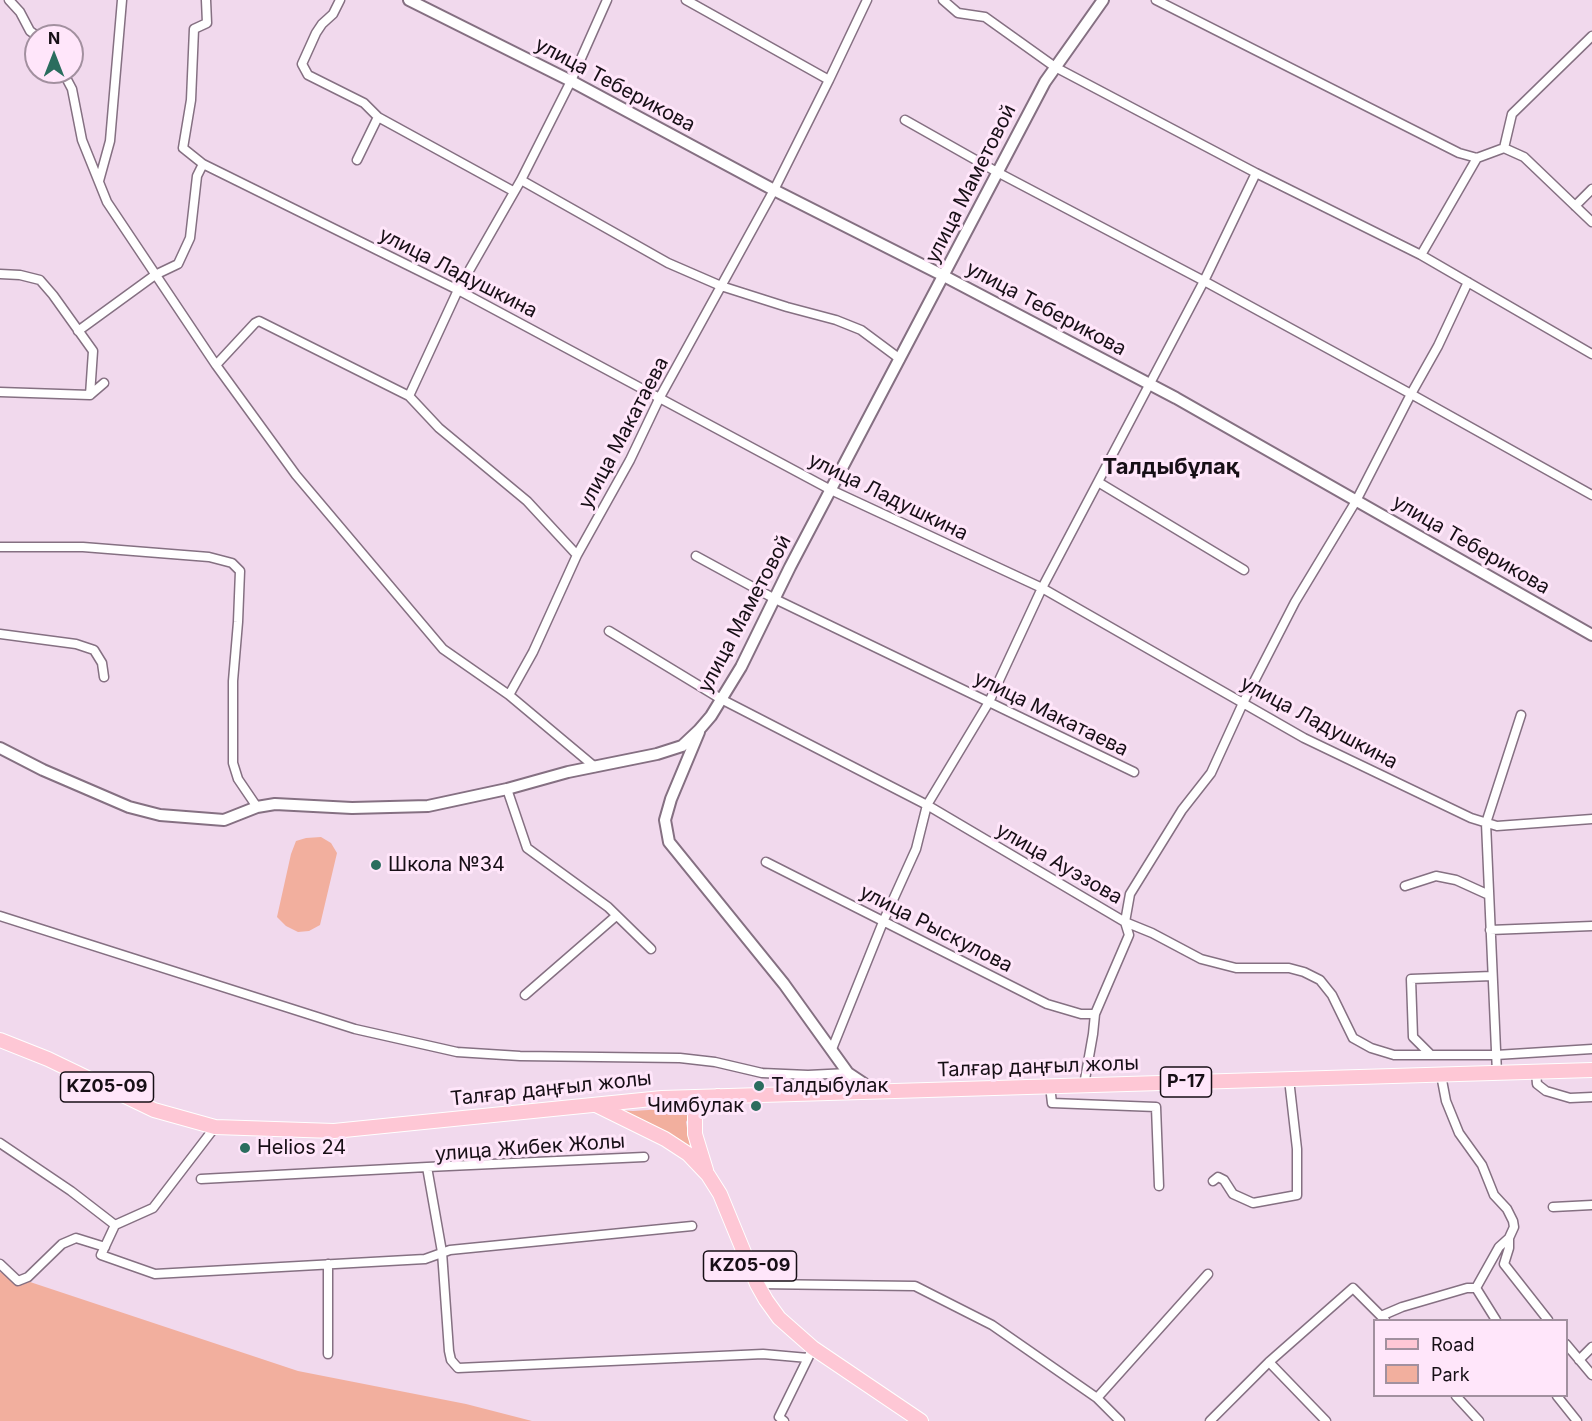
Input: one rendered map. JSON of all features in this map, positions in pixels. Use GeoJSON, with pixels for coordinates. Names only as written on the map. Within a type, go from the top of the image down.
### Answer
{"type":"FeatureCollection","features":[{"type":"Feature","properties":{"kind":"main road","name":"Талғар даңғыл жолы"},"geometry":{"type":"LineString","coordinates":[[0,1040],[48,1059],[154,1110],[215,1127],[334,1131],[662,1098],[1536,1072],[1558,1061],[1592,1070]]}},
{"type":"Feature","properties":{"kind":"main road"},"geometry":{"type":"LineString","coordinates":[[708,1175],[695,1134],[695,1116],[704,1105],[718,1096]]}},
{"type":"Feature","properties":{"kind":"main road","name":"KZ05-09"},"geometry":{"type":"LineString","coordinates":[[594,1104],[665,1139],[688,1154],[708,1175],[720,1194],[757,1284],[779,1318],[811,1353],[921,1421]]}},
{"type":"Feature","properties":{"kind":"street"},"geometry":{"type":"LineString","coordinates":[[9,0],[20,12],[26,24]]}},
{"type":"Feature","properties":{"kind":"street"},"geometry":{"type":"LineString","coordinates":[[99,182],[110,141],[122,0]]}},
{"type":"Feature","properties":{"kind":"street","name":"улица Ладушкина"},"geometry":{"type":"LineString","coordinates":[[206,0],[207,23],[194,29],[191,100],[183,148],[202,164],[458,290],[831,490],[1041,588],[1304,738],[1471,818],[1497,826],[1592,819]]}},
{"type":"Feature","properties":{"kind":"street"},"geometry":{"type":"LineString","coordinates":[[340,0],[333,14],[316,33],[302,64],[308,75],[364,103],[378,117],[513,191]]}},
{"type":"Feature","properties":{"kind":"street","name":"улица Теберикова"},"geometry":{"type":"LineString","coordinates":[[409,0],[571,81],[774,190],[1150,384],[1592,635]]}},
{"type":"Feature","properties":{"kind":"street"},"geometry":{"type":"LineString","coordinates":[[409,396],[458,290],[520,180],[571,81],[607,0]]}},
{"type":"Feature","properties":{"kind":"street"},"geometry":{"type":"LineString","coordinates":[[686,0],[829,80]]}},
{"type":"Feature","properties":{"kind":"street","name":"улица Макатаева"},"geometry":{"type":"LineString","coordinates":[[509,695],[533,652],[577,555],[630,460],[660,397],[774,190],[867,0]]}},
{"type":"Feature","properties":{"kind":"street"},"geometry":{"type":"LineString","coordinates":[[943,0],[958,13],[985,17],[1055,67],[1256,173],[1421,255],[1592,354]]}},
{"type":"Feature","properties":{"kind":"street","name":"улица Маметовой"},"geometry":{"type":"LineString","coordinates":[[0,748],[43,770],[129,807],[160,815],[224,820],[257,807],[275,804],[352,808],[428,806],[657,754],[682,746],[699,730],[741,667],[1045,82],[1102,0]]}},
{"type":"Feature","properties":{"kind":"street"},"geometry":{"type":"LineString","coordinates":[[1156,0],[1459,153],[1477,158],[1504,148],[1524,158],[1592,222]]}},
{"type":"Feature","properties":{"kind":"street"},"geometry":{"type":"LineString","coordinates":[[1504,148],[1512,114],[1592,36]]}},
{"type":"Feature","properties":{"kind":"street"},"geometry":{"type":"LineString","coordinates":[[69,84],[82,140],[118,220],[216,365],[296,475],[443,649],[509,695],[595,767]]}},
{"type":"Feature","properties":{"kind":"street"},"geometry":{"type":"LineString","coordinates":[[357,160],[378,117]]}},
{"type":"Feature","properties":{"kind":"street"},"geometry":{"type":"LineString","coordinates":[[905,120],[997,172],[1204,281],[1592,495]]}},
{"type":"Feature","properties":{"kind":"street"},"geometry":{"type":"LineString","coordinates":[[1421,255],[1477,158]]}},
{"type":"Feature","properties":{"kind":"street"},"geometry":{"type":"LineString","coordinates":[[78,331],[155,275],[178,264],[190,238],[197,176],[202,164]]}},
{"type":"Feature","properties":{"kind":"street"},"geometry":{"type":"LineString","coordinates":[[832,1049],[883,922],[916,849],[927,805],[989,702],[1041,588],[1204,281],[1256,173]]}},
{"type":"Feature","properties":{"kind":"street"},"geometry":{"type":"LineString","coordinates":[[520,180],[668,262],[721,286],[836,320],[861,330],[900,359]]}},
{"type":"Feature","properties":{"kind":"street"},"geometry":{"type":"LineString","coordinates":[[1575,206],[1592,189]]}},
{"type":"Feature","properties":{"kind":"street"},"geometry":{"type":"LineString","coordinates":[[0,274],[20,275],[40,280],[93,351],[90,395]]}},
{"type":"Feature","properties":{"kind":"street"},"geometry":{"type":"LineString","coordinates":[[1084,1085],[1095,1014],[1130,935],[1125,922],[1130,894],[1182,810],[1211,773],[1243,703],[1295,602],[1356,501],[1438,346],[1468,282]]}},
{"type":"Feature","properties":{"kind":"street"},"geometry":{"type":"LineString","coordinates":[[216,365],[255,323],[260,321],[409,396],[447,434],[527,501],[577,555]]}},
{"type":"Feature","properties":{"kind":"street"},"geometry":{"type":"LineString","coordinates":[[0,392],[90,395],[104,382]]}},
{"type":"Feature","properties":{"kind":"street"},"geometry":{"type":"LineString","coordinates":[[1098,482],[1244,570]]}},
{"type":"Feature","properties":{"kind":"street"},"geometry":{"type":"LineString","coordinates":[[0,547],[83,547],[209,557],[232,563],[240,571],[233,681],[233,763],[238,779],[257,807]]}},
{"type":"Feature","properties":{"kind":"street","name":"улица Макатаева"},"geometry":{"type":"LineString","coordinates":[[696,556],[775,599],[1134,772]]}},
{"type":"Feature","properties":{"kind":"street","name":"улица Ауэзова"},"geometry":{"type":"LineString","coordinates":[[609,631],[721,699],[927,805],[1125,922],[1152,933],[1201,959],[1236,968],[1289,968],[1320,980],[1343,1013],[1353,1038],[1371,1048],[1394,1055],[1496,1055],[1558,1061],[1592,1049]]}},
{"type":"Feature","properties":{"kind":"street"},"geometry":{"type":"LineString","coordinates":[[0,634],[76,644],[94,650],[102,663],[104,677]]}},
{"type":"Feature","properties":{"kind":"street"},"geometry":{"type":"LineString","coordinates":[[1497,1073],[1486,823],[1521,715]]}},
{"type":"Feature","properties":{"kind":"street"},"geometry":{"type":"LineString","coordinates":[[699,730],[671,799],[665,820],[669,842],[784,984],[848,1073],[874,1092]]}},
{"type":"Feature","properties":{"kind":"street"},"geometry":{"type":"LineString","coordinates":[[507,789],[527,848],[578,884],[651,949]]}},
{"type":"Feature","properties":{"kind":"street","name":"улица Рыскулова"},"geometry":{"type":"LineString","coordinates":[[766,862],[1047,1004],[1081,1014],[1095,1014]]}},
{"type":"Feature","properties":{"kind":"street"},"geometry":{"type":"LineString","coordinates":[[1405,886],[1436,876],[1456,880],[1489,896]]}},
{"type":"Feature","properties":{"kind":"street"},"geometry":{"type":"LineString","coordinates":[[0,916],[355,1029],[457,1052],[520,1056],[680,1058],[715,1062],[762,1073],[808,1075],[848,1073]]}},
{"type":"Feature","properties":{"kind":"street"},"geometry":{"type":"LineString","coordinates":[[525,995],[616,916]]}},
{"type":"Feature","properties":{"kind":"street"},"geometry":{"type":"LineString","coordinates":[[1490,930],[1592,926]]}},
{"type":"Feature","properties":{"kind":"street"},"geometry":{"type":"LineString","coordinates":[[1430,1054],[1413,1037],[1411,979],[1492,976]]}},
{"type":"Feature","properties":{"kind":"street"},"geometry":{"type":"LineString","coordinates":[[1536,1072],[1537,1084],[1546,1091],[1570,1098],[1592,1097]]}},
{"type":"Feature","properties":{"kind":"street"},"geometry":{"type":"LineString","coordinates":[[1441,1075],[1446,1101],[1459,1133],[1482,1165],[1494,1196],[1507,1209],[1514,1227],[1509,1238],[1499,1247],[1476,1288]]}},
{"type":"Feature","properties":{"kind":"street"},"geometry":{"type":"LineString","coordinates":[[1213,1181],[1218,1177],[1224,1180],[1233,1194],[1253,1203],[1297,1195],[1297,1149],[1289,1079]]}},
{"type":"Feature","properties":{"kind":"street"},"geometry":{"type":"LineString","coordinates":[[1050,1086],[1052,1103],[1156,1107],[1159,1186]]}},
{"type":"Feature","properties":{"kind":"street"},"geometry":{"type":"LineString","coordinates":[[215,1127],[153,1208],[115,1225],[101,1255],[155,1274],[425,1259],[442,1252],[692,1226]]}},
{"type":"Feature","properties":{"kind":"street"},"geometry":{"type":"LineString","coordinates":[[0,1143],[71,1191],[115,1225]]}},
{"type":"Feature","properties":{"kind":"street","name":"улица Жибек Жолы"},"geometry":{"type":"LineString","coordinates":[[644,1157],[427,1167],[442,1252],[451,1360],[458,1368],[811,1353]]}},
{"type":"Feature","properties":{"kind":"street"},"geometry":{"type":"LineString","coordinates":[[201,1179],[427,1167]]}},
{"type":"Feature","properties":{"kind":"street"},"geometry":{"type":"LineString","coordinates":[[1553,1207],[1592,1205]]}},
{"type":"Feature","properties":{"kind":"street"},"geometry":{"type":"LineString","coordinates":[[0,1264],[18,1281],[28,1277],[62,1244],[76,1238],[105,1247]]}},
{"type":"Feature","properties":{"kind":"street"},"geometry":{"type":"LineString","coordinates":[[1509,1238],[1509,1248],[1504,1264],[1547,1319]]}},
{"type":"Feature","properties":{"kind":"street"},"geometry":{"type":"LineString","coordinates":[[328,1264],[328,1354]]}},
{"type":"Feature","properties":{"kind":"street"},"geometry":{"type":"LineString","coordinates":[[1097,1398],[1208,1274]]}},
{"type":"Feature","properties":{"kind":"street"},"geometry":{"type":"LineString","coordinates":[[757,1284],[915,1286],[992,1325],[1097,1398],[1120,1421]]}},
{"type":"Feature","properties":{"kind":"street"},"geometry":{"type":"LineString","coordinates":[[1210,1421],[1269,1362],[1353,1288],[1383,1318],[1402,1307],[1467,1288],[1476,1288]]}},
{"type":"Feature","properties":{"kind":"street"},"geometry":{"type":"LineString","coordinates":[[1476,1288],[1495,1319]]}},
{"type":"Feature","properties":{"kind":"street"},"geometry":{"type":"LineString","coordinates":[[1568,1346],[1592,1375]]}},
{"type":"Feature","properties":{"kind":"street"},"geometry":{"type":"LineString","coordinates":[[1579,1360],[1592,1347]]}},
{"type":"Feature","properties":{"kind":"street"},"geometry":{"type":"LineString","coordinates":[[784,1421],[779,1417],[811,1353]]}},
{"type":"Feature","properties":{"kind":"street"},"geometry":{"type":"LineString","coordinates":[[1269,1362],[1326,1421]]}},
{"type":"Feature","properties":{"kind":"street"},"geometry":{"type":"LineString","coordinates":[[1458,1397],[1479,1421]]}},
{"type":"Feature","properties":{"kind":"street"},"geometry":{"type":"LineString","coordinates":[[1559,1397],[1577,1421]]}},
{"type":"Feature","properties":{"kind":"green space"},"geometry":{"type":"Polygon","coordinates":[[[321,837],[331,843],[337,853],[320,925],[309,931],[298,932],[286,926],[277,917],[291,854],[296,841],[321,837]]]}},
{"type":"Feature","properties":{"kind":"green space"},"geometry":{"type":"Polygon","coordinates":[[[694,1107],[686,1122],[690,1146],[634,1116],[614,1110],[633,1111],[694,1107]]]}},
{"type":"Feature","properties":{"kind":"green space"},"geometry":{"type":"Polygon","coordinates":[[[0,1272],[298,1371],[466,1404],[532,1421],[0,1421],[0,1272]]]}},
{"type":"Feature","properties":{"kind":"place","name":"Школа №34"},"geometry":{"type":"Point","coordinates":[376,865]}},
{"type":"Feature","properties":{"kind":"place","name":"Талдыбулак"},"geometry":{"type":"Point","coordinates":[759,1086]}},
{"type":"Feature","properties":{"kind":"place","name":"Чимбулак"},"geometry":{"type":"Point","coordinates":[756,1106]}},
{"type":"Feature","properties":{"kind":"place","name":"Helios 24"},"geometry":{"type":"Point","coordinates":[245,1148]}},
{"type":"Feature","properties":{"kind":"district","name":"Талдыбұлақ"},"geometry":{"type":"Point","coordinates":[1171,467]}}]}
